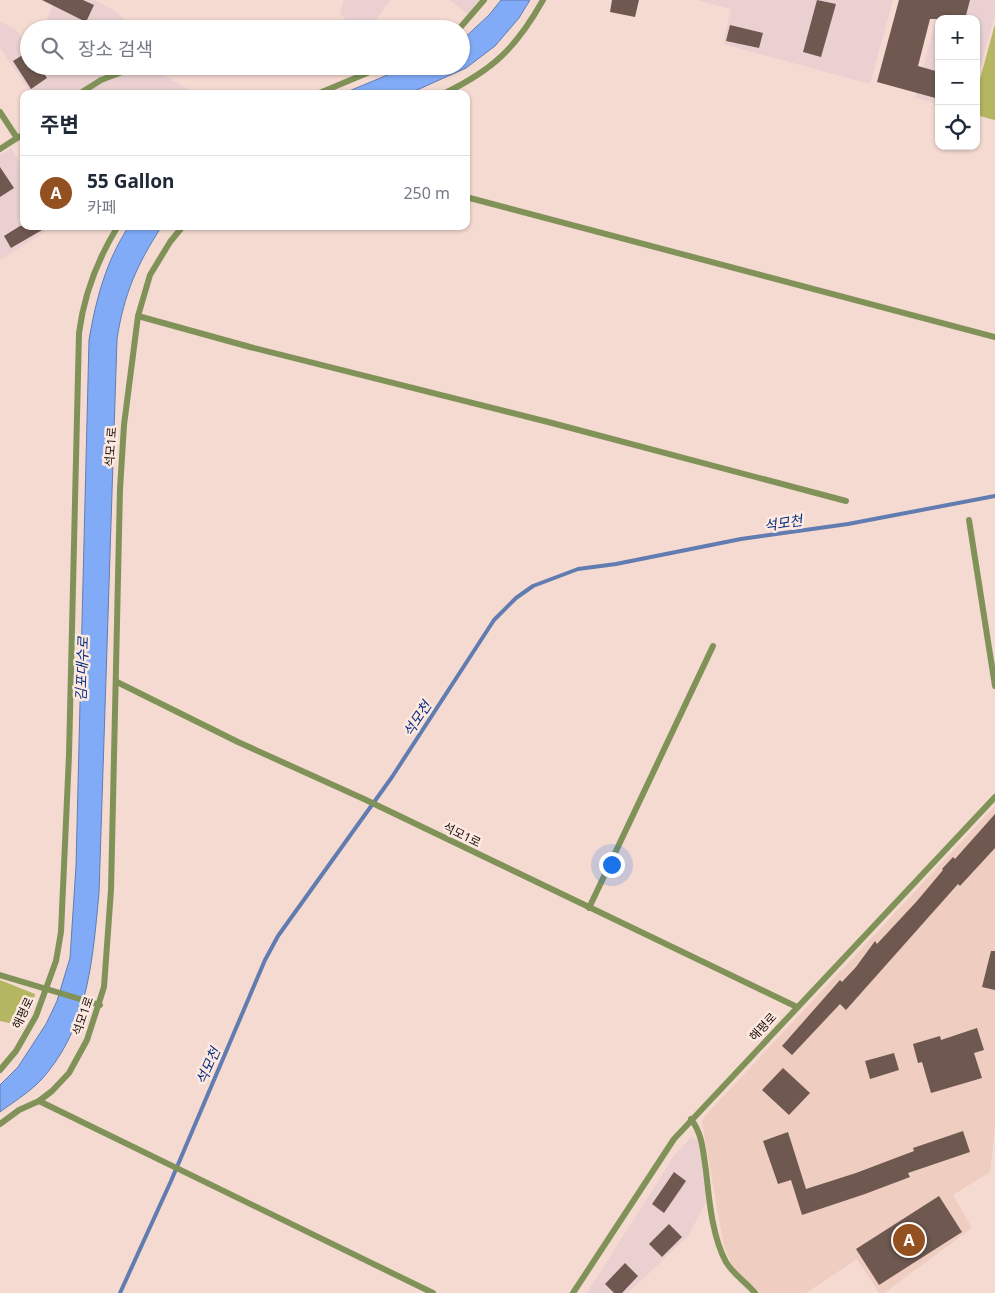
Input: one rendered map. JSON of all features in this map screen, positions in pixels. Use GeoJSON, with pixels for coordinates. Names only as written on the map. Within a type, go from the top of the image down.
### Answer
{"type":"FeatureCollection","features":[{"type":"Feature","properties":{"kind":"lane"},"geometry":{"type":"LineString","coordinates":[[467,20],[484,0]]}},
{"type":"Feature","properties":{"kind":"lane"},"geometry":{"type":"LineString","coordinates":[[450,90],[483,72],[510,49],[543,0]]}},
{"type":"Feature","properties":{"kind":"lane"},"geometry":{"type":"LineString","coordinates":[[86,90],[101,80],[114,75]]}},
{"type":"Feature","properties":{"kind":"lane"},"geometry":{"type":"LineString","coordinates":[[327,90],[362,75]]}},
{"type":"Feature","properties":{"kind":"lane"},"geometry":{"type":"LineString","coordinates":[[0,112],[17,138]]}},
{"type":"Feature","properties":{"kind":"lane"},"geometry":{"type":"LineString","coordinates":[[0,149],[20,136]]}},
{"type":"Feature","properties":{"kind":"lane"},"geometry":{"type":"LineString","coordinates":[[470,198],[995,336]]}},
{"type":"Feature","properties":{"kind":"lane","name":"해평로"},"geometry":{"type":"LineString","coordinates":[[0,1070],[27,1034],[49,989],[60,940],[65,871],[79,333],[87,293],[94,273],[116,230]]}},
{"type":"Feature","properties":{"kind":"lane","name":"석모1로"},"geometry":{"type":"LineString","coordinates":[[0,1124],[19,1110],[39,1101],[60,1084],[77,1060],[87,1040],[100,1005],[104,980],[111,890],[120,489],[124,425],[138,316],[150,276],[179,230]]}},
{"type":"Feature","properties":{"kind":"lane"},"geometry":{"type":"LineString","coordinates":[[138,316],[250,347],[846,501]]}},
{"type":"Feature","properties":{"kind":"lane"},"geometry":{"type":"LineString","coordinates":[[970,520],[995,686]]}},
{"type":"Feature","properties":{"kind":"lane"},"geometry":{"type":"LineString","coordinates":[[589,908],[713,646]]}},
{"type":"Feature","properties":{"kind":"lane","name":"석모1로"},"geometry":{"type":"LineString","coordinates":[[117,682],[286,765],[364,799],[797,1007]]}},
{"type":"Feature","properties":{"kind":"lane","name":"해평로"},"geometry":{"type":"LineString","coordinates":[[573,1293],[656,1164],[691,1119],[995,796]]}},
{"type":"Feature","properties":{"kind":"lane"},"geometry":{"type":"LineString","coordinates":[[0,975],[100,1005]]}},
{"type":"Feature","properties":{"kind":"lane"},"geometry":{"type":"LineString","coordinates":[[39,1101],[433,1293]]}},
{"type":"Feature","properties":{"kind":"lane"},"geometry":{"type":"LineString","coordinates":[[691,1119],[703,1144],[714,1220],[721,1249],[733,1271],[755,1293]]}},
{"type":"Feature","properties":{"kind":"shaded area"},"geometry":{"type":"Polygon","coordinates":[[[55,0],[94,0],[112,9],[125,20],[47,20],[55,0]]]}},
{"type":"Feature","properties":{"kind":"shaded area"},"geometry":{"type":"Polygon","coordinates":[[[344,0],[390,0],[376,20],[346,20],[340,14],[344,0]]]}},
{"type":"Feature","properties":{"kind":"shaded area"},"geometry":{"type":"Polygon","coordinates":[[[449,0],[479,0],[468,14],[449,0]]]}},
{"type":"Feature","properties":{"kind":"shaded area"},"geometry":{"type":"Polygon","coordinates":[[[696,0],[893,0],[870,84],[723,44],[731,9],[696,0]]]}},
{"type":"Feature","properties":{"kind":"shaded area"},"geometry":{"type":"Polygon","coordinates":[[[941,0],[995,0],[995,14],[980,69],[980,15],[937,15],[941,0]]]}},
{"type":"Feature","properties":{"kind":"shaded area"},"geometry":{"type":"Polygon","coordinates":[[[0,21],[15,29],[20,35],[20,75],[164,75],[189,90],[28,90],[0,47],[0,21]]]}},
{"type":"Feature","properties":{"kind":"shaded area"},"geometry":{"type":"Polygon","coordinates":[[[935,23],[935,103],[915,98],[935,23]]]}},
{"type":"Feature","properties":{"kind":"shaded area"},"geometry":{"type":"Polygon","coordinates":[[[995,24],[995,120],[980,116],[980,79],[995,24]]]}},
{"type":"Feature","properties":{"kind":"shaded area"},"geometry":{"type":"Polygon","coordinates":[[[11,148],[20,162],[20,230],[45,230],[0,260],[0,156],[11,148]]]}},
{"type":"Feature","properties":{"kind":"shaded area"},"geometry":{"type":"Polygon","coordinates":[[[995,806],[995,1128],[990,1172],[953,1195],[972,1228],[884,1293],[879,1293],[857,1259],[806,1293],[760,1293],[733,1267],[724,1247],[702,1122],[704,1117],[995,806]]]}},
{"type":"Feature","properties":{"kind":"shaded area"},"geometry":{"type":"Polygon","coordinates":[[[0,980],[35,994],[33,1006],[23,1026],[0,1021],[0,980]]]}},
{"type":"Feature","properties":{"kind":"shaded area"},"geometry":{"type":"Polygon","coordinates":[[[691,1137],[698,1140],[700,1148],[706,1202],[688,1236],[628,1293],[587,1293],[674,1156],[691,1137]]]}},
{"type":"Feature","properties":{"kind":"water"},"geometry":{"type":"Polygon","coordinates":[[[501,0],[530,0],[519,18],[495,46],[470,65],[470,33],[489,15],[501,0]]]}},
{"type":"Feature","properties":{"kind":"water"},"geometry":{"type":"Polygon","coordinates":[[[387,75],[450,75],[417,90],[352,90],[387,75]]]}},
{"type":"Feature","properties":{"kind":"water","name":"김포대수로"},"geometry":{"type":"Polygon","coordinates":[[[127,230],[159,230],[145,253],[133,280],[123,308],[117,339],[99,893],[91,964],[80,1010],[72,1032],[61,1053],[37,1084],[0,1112],[0,1085],[18,1067],[46,1024],[57,1001],[70,958],[76,866],[89,340],[103,281],[127,230]]]}},
{"type":"Feature","properties":{"kind":"building"},"geometry":{"type":"Polygon","coordinates":[[[42,0],[83,0],[94,5],[87,20],[82,20],[42,0]]]}},
{"type":"Feature","properties":{"kind":"building"},"geometry":{"type":"Polygon","coordinates":[[[612,0],[639,0],[635,17],[610,12],[612,0]]]}},
{"type":"Feature","properties":{"kind":"building"},"geometry":{"type":"Polygon","coordinates":[[[817,0],[836,4],[821,57],[803,52],[817,0]]]}},
{"type":"Feature","properties":{"kind":"building"},"geometry":{"type":"Polygon","coordinates":[[[899,0],[970,0],[966,15],[935,15],[935,19],[930,19],[918,66],[935,71],[935,98],[877,82],[899,0]]]}},
{"type":"Feature","properties":{"kind":"building"},"geometry":{"type":"Polygon","coordinates":[[[730,25],[763,33],[759,48],[726,41],[730,25]]]}},
{"type":"Feature","properties":{"kind":"building"},"geometry":{"type":"Polygon","coordinates":[[[20,57],[20,72],[13,61],[20,57]]]}},
{"type":"Feature","properties":{"kind":"building"},"geometry":{"type":"Polygon","coordinates":[[[22,75],[45,75],[47,78],[31,89],[22,75]]]}},
{"type":"Feature","properties":{"kind":"building"},"geometry":{"type":"Polygon","coordinates":[[[0,167],[14,188],[0,197],[0,167]]]}},
{"type":"Feature","properties":{"kind":"building"},"geometry":{"type":"Polygon","coordinates":[[[20,226],[20,230],[42,230],[11,248],[4,236],[20,226]]]}},
{"type":"Feature","properties":{"kind":"building"},"geometry":{"type":"Polygon","coordinates":[[[995,814],[995,848],[960,886],[958,884],[846,1010],[840,1004],[792,1055],[782,1046],[840,980],[842,982],[856,967],[875,941],[877,944],[917,901],[942,869],[953,857],[955,859],[995,814]]]}},
{"type":"Feature","properties":{"kind":"building"},"geometry":{"type":"Polygon","coordinates":[[[991,951],[995,951],[995,990],[982,987],[991,951]]]}},
{"type":"Feature","properties":{"kind":"building"},"geometry":{"type":"Polygon","coordinates":[[[977,1028],[984,1050],[974,1053],[982,1078],[931,1093],[922,1062],[918,1063],[913,1044],[940,1036],[941,1040],[977,1028]]]}},
{"type":"Feature","properties":{"kind":"building"},"geometry":{"type":"Polygon","coordinates":[[[894,1053],[899,1070],[870,1079],[865,1061],[894,1053]]]}},
{"type":"Feature","properties":{"kind":"building"},"geometry":{"type":"Polygon","coordinates":[[[783,1068],[810,1093],[789,1115],[762,1090],[783,1068]]]}},
{"type":"Feature","properties":{"kind":"building"},"geometry":{"type":"Polygon","coordinates":[[[963,1131],[970,1152],[908,1173],[910,1177],[865,1194],[802,1215],[791,1180],[778,1184],[763,1141],[788,1132],[806,1189],[856,1173],[914,1151],[913,1148],[963,1131]]]}},
{"type":"Feature","properties":{"kind":"building"},"geometry":{"type":"Polygon","coordinates":[[[674,1172],[686,1181],[664,1213],[652,1204],[674,1172]]]}},
{"type":"Feature","properties":{"kind":"building"},"geometry":{"type":"Polygon","coordinates":[[[939,1196],[962,1232],[879,1285],[856,1249],[939,1196]]]}},
{"type":"Feature","properties":{"kind":"building"},"geometry":{"type":"Polygon","coordinates":[[[669,1224],[682,1237],[662,1257],[649,1244],[669,1224]]]}},
{"type":"Feature","properties":{"kind":"building"},"geometry":{"type":"Polygon","coordinates":[[[625,1263],[638,1276],[622,1293],[614,1293],[605,1284],[625,1263]]]}},
{"type":"Feature","properties":{"kind":"waterway","name":"석모천"},"geometry":{"type":"LineString","coordinates":[[120,1293],[171,1181],[265,960],[278,936],[392,777],[494,620],[516,598],[533,586],[578,569],[616,564],[741,539],[848,524],[995,496]]}},
{"type":"Feature","properties":{"kind":"place","name":"55 Gallon"},"geometry":{"type":"Point","coordinates":[909,1240]}}]}
